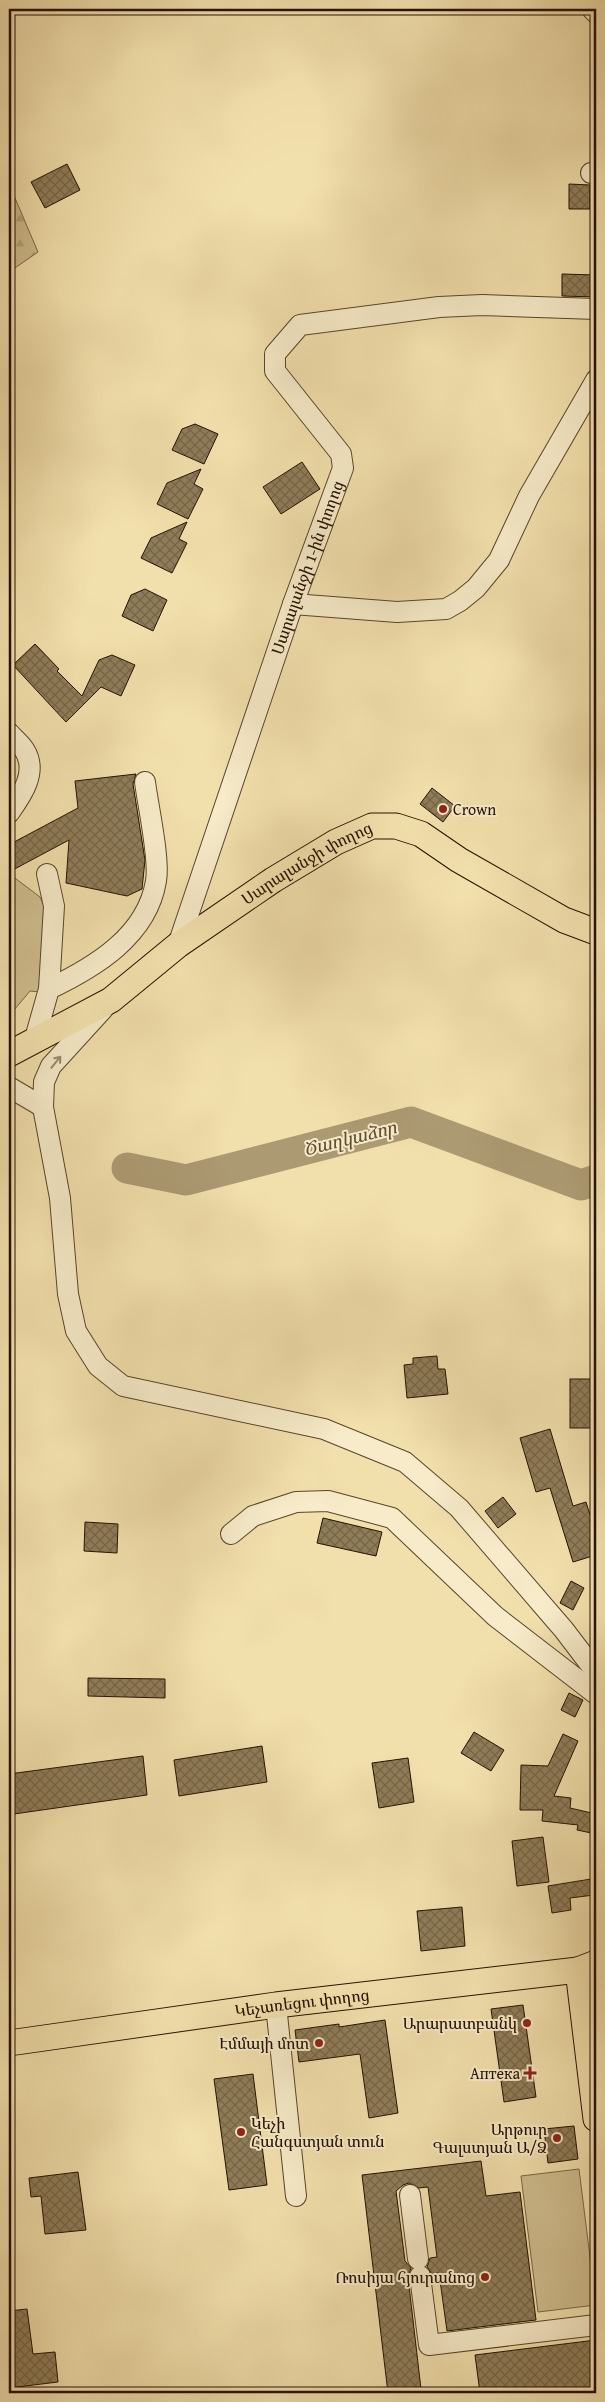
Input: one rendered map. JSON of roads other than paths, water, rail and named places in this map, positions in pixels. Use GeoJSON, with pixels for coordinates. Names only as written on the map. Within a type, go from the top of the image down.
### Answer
{"type":"FeatureCollection","features":[{"type":"Feature","properties":{"kind":"main road","name":"Սարալանջի փողոց"},"geometry":{"type":"LineString","coordinates":[[9,1054],[111,1000],[178,945],[272,880],[328,846],[372,826],[396,826],[420,834],[459,860],[564,920],[596,932]]}},
{"type":"Feature","properties":{"kind":"main road","name":"Կեչառեցու փողոց"},"geometry":{"type":"LineString","coordinates":[[9,2043],[276,2005],[587,1966]]}},
{"type":"Feature","properties":{"kind":"main road"},"geometry":{"type":"LineString","coordinates":[[587,1966],[596,2119]]}},
{"type":"Feature","properties":{"kind":"street"},"geometry":{"type":"LineString","coordinates":[[592,9],[596,13]]}},
{"type":"Feature","properties":{"kind":"street","name":"Սարալանջի 1-ին փողոց"},"geometry":{"type":"LineString","coordinates":[[178,945],[293,604],[342,468],[341,454],[275,371],[275,354],[300,325],[439,307],[482,304],[596,309]]}},
{"type":"Feature","properties":{"kind":"street"},"geometry":{"type":"LineString","coordinates":[[293,604],[398,612],[446,609],[460,601],[476,588],[499,560],[529,496],[596,380]]}},
{"type":"Feature","properties":{"kind":"street"},"geometry":{"type":"LineString","coordinates":[[9,733],[26,752],[30,770],[25,789],[9,813]]}},
{"type":"Feature","properties":{"kind":"street"},"geometry":{"type":"LineString","coordinates":[[50,989],[88,971],[112,953],[149,907],[156,880],[145,782]]}},
{"type":"Feature","properties":{"kind":"street"},"geometry":{"type":"LineString","coordinates":[[34,1042],[50,989],[54,906],[47,874]]}},
{"type":"Feature","properties":{"kind":"street"},"geometry":{"type":"LineString","coordinates":[[111,1000],[52,1066],[44,1082],[43,1107],[60,1198],[68,1294],[76,1331],[98,1366],[122,1386],[324,1429],[405,1462],[459,1508],[564,1630],[596,1672]]}},
{"type":"Feature","properties":{"kind":"street"},"geometry":{"type":"LineString","coordinates":[[9,1087],[43,1107]]}},
{"type":"Feature","properties":{"kind":"street"},"geometry":{"type":"LineString","coordinates":[[230,1534],[253,1516],[296,1502],[328,1501],[392,1518],[495,1616],[596,1694]]}},
{"type":"Feature","properties":{"kind":"street"},"geometry":{"type":"LineString","coordinates":[[276,2005],[296,2196]]}},
{"type":"Feature","properties":{"kind":"street"},"geometry":{"type":"LineString","coordinates":[[410,2195],[429,2345],[596,2325]]}},
{"type":"Feature","properties":{"kind":"waterway","name":"Ծաղկաձոր"},"geometry":{"type":"LineString","coordinates":[[127,1168],[186,1180],[411,1122],[581,1185],[596,1180]]}},
{"type":"Feature","properties":{"kind":"place","name":"Crown"},"geometry":{"type":"Point","coordinates":[443,809]}},
{"type":"Feature","properties":{"kind":"place","name":"Արարատբանկ"},"geometry":{"type":"Point","coordinates":[527,2023]}},
{"type":"Feature","properties":{"kind":"place","name":"Էմմայի մոտ"},"geometry":{"type":"Point","coordinates":[319,2043]}},
{"type":"Feature","properties":{"kind":"place","name":"Аптека"},"geometry":{"type":"Point","coordinates":[530,2073]}},
{"type":"Feature","properties":{"kind":"place","name":"Կեչի Հանգստյան տուն"},"geometry":{"type":"Point","coordinates":[241,2132]}},
{"type":"Feature","properties":{"kind":"place","name":"Արթուր Գալստյան Ա/Ձ"},"geometry":{"type":"Point","coordinates":[557,2138]}},
{"type":"Feature","properties":{"kind":"place","name":"Ռոսիյա հյուրանոց"},"geometry":{"type":"Point","coordinates":[485,2277]}}]}
